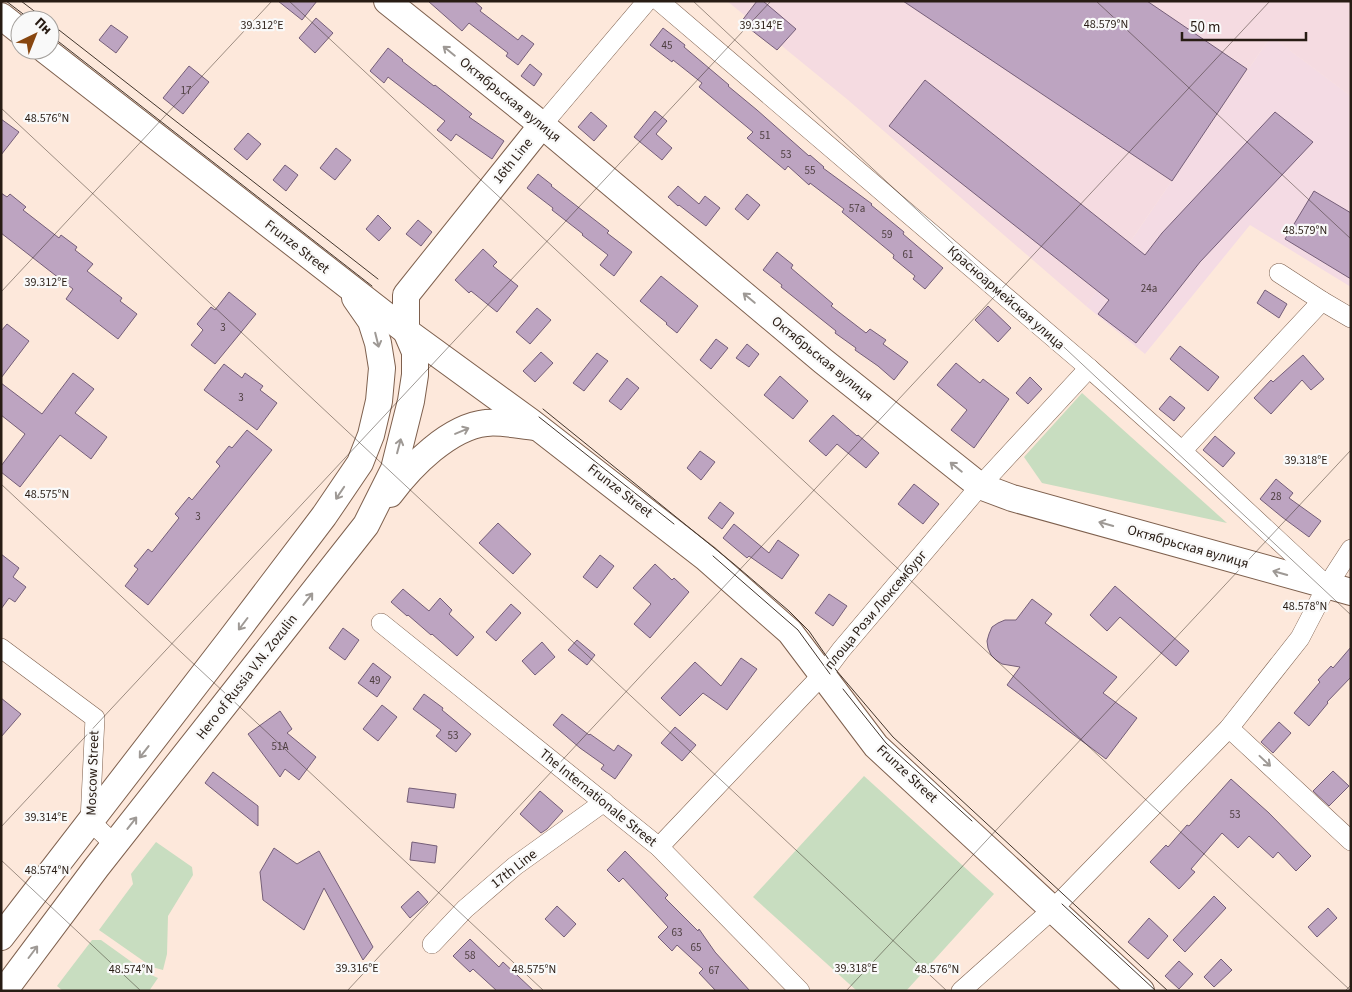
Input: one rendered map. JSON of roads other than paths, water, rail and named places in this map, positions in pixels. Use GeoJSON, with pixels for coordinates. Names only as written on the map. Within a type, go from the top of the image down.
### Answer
{"type":"FeatureCollection","features":[{"type":"Feature","properties":{"kind":"main road","name":"Октябрьская вулиця"},"geometry":{"type":"LineString","coordinates":[[387,1],[542,125],[823,360],[980,486],[1012,498],[1339,589]]}},
{"type":"Feature","properties":{"kind":"main road","name":"Frunze Street"},"geometry":{"type":"LineString","coordinates":[[58,60],[406,331],[538,428],[706,558],[790,632],[876,746],[1141,991]]}},
{"type":"Feature","properties":{"kind":"main road","name":"16th Line"},"geometry":{"type":"LineString","coordinates":[[406,331],[406,296],[542,125]]}},
{"type":"Feature","properties":{"kind":"main road"},"geometry":{"type":"LineString","coordinates":[[1,937],[266,593],[324,516],[360,463],[371,435],[380,401],[382,368],[378,343],[371,321],[345,284]]}},
{"type":"Feature","properties":{"kind":"main road","name":"Hero of Russia V.N. Zozulin"},"geometry":{"type":"LineString","coordinates":[[4,991],[96,868],[366,525],[394,469],[411,402],[415,375],[415,352],[406,331]]}},
{"type":"Feature","properties":{"kind":"main road"},"geometry":{"type":"LineString","coordinates":[[366,525],[414,465],[438,445],[461,430],[486,423],[538,428]]}},
{"type":"Feature","properties":{"kind":"street","name":"16th Line"},"geometry":{"type":"LineString","coordinates":[[542,125],[647,1]]}},
{"type":"Feature","properties":{"kind":"street","name":"Красноармейская улица"},"geometry":{"type":"LineString","coordinates":[[659,1],[1089,368],[1339,589]]}},
{"type":"Feature","properties":{"kind":"street"},"geometry":{"type":"LineString","coordinates":[[1279,272],[1351,318]]}},
{"type":"Feature","properties":{"kind":"street"},"geometry":{"type":"LineString","coordinates":[[1182,451],[1322,301]]}},
{"type":"Feature","properties":{"kind":"street","name":"площа Рози Люксембург"},"geometry":{"type":"LineString","coordinates":[[660,847],[823,674],[841,650],[980,486],[1089,368]]}},
{"type":"Feature","properties":{"kind":"street"},"geometry":{"type":"LineString","coordinates":[[960,991],[1053,909],[1229,728],[1339,589],[1351,549]]}},
{"type":"Feature","properties":{"kind":"street","name":"The Internationale Street"},"geometry":{"type":"LineString","coordinates":[[381,623],[660,847],[800,991]]}},
{"type":"Feature","properties":{"kind":"street","name":"Moscow Street"},"geometry":{"type":"LineString","coordinates":[[1,648],[95,718],[90,821],[115,845]]}},
{"type":"Feature","properties":{"kind":"street"},"geometry":{"type":"LineString","coordinates":[[1229,728],[1351,841]]}},
{"type":"Feature","properties":{"kind":"street","name":"17th Line"},"geometry":{"type":"LineString","coordinates":[[432,944],[465,909],[515,866],[604,802]]}},
{"type":"Feature","properties":{"kind":"tram line"},"geometry":{"type":"LineString","coordinates":[[6,1],[18,10]]}},
{"type":"Feature","properties":{"kind":"tram line"},"geometry":{"type":"LineString","coordinates":[[21,1],[33,10]]}},
{"type":"Feature","properties":{"kind":"tram line"},"geometry":{"type":"LineString","coordinates":[[60,31],[378,279]]}},
{"type":"Feature","properties":{"kind":"tram line"},"geometry":{"type":"LineString","coordinates":[[60,43],[372,286]]}},
{"type":"Feature","properties":{"kind":"tram line"},"geometry":{"type":"LineString","coordinates":[[543,409],[789,611],[809,631],[836,670],[893,737],[1168,991]]}},
{"type":"Feature","properties":{"kind":"tram line"},"geometry":{"type":"LineString","coordinates":[[539,417],[674,524]]}},
{"type":"Feature","properties":{"kind":"tram line"},"geometry":{"type":"LineString","coordinates":[[713,556],[798,630],[830,674]]}},
{"type":"Feature","properties":{"kind":"tram line"},"geometry":{"type":"LineString","coordinates":[[843,689],[886,743],[972,821]]}},
{"type":"Feature","properties":{"kind":"tram line"},"geometry":{"type":"LineString","coordinates":[[1062,904],[1156,991]]}}]}
